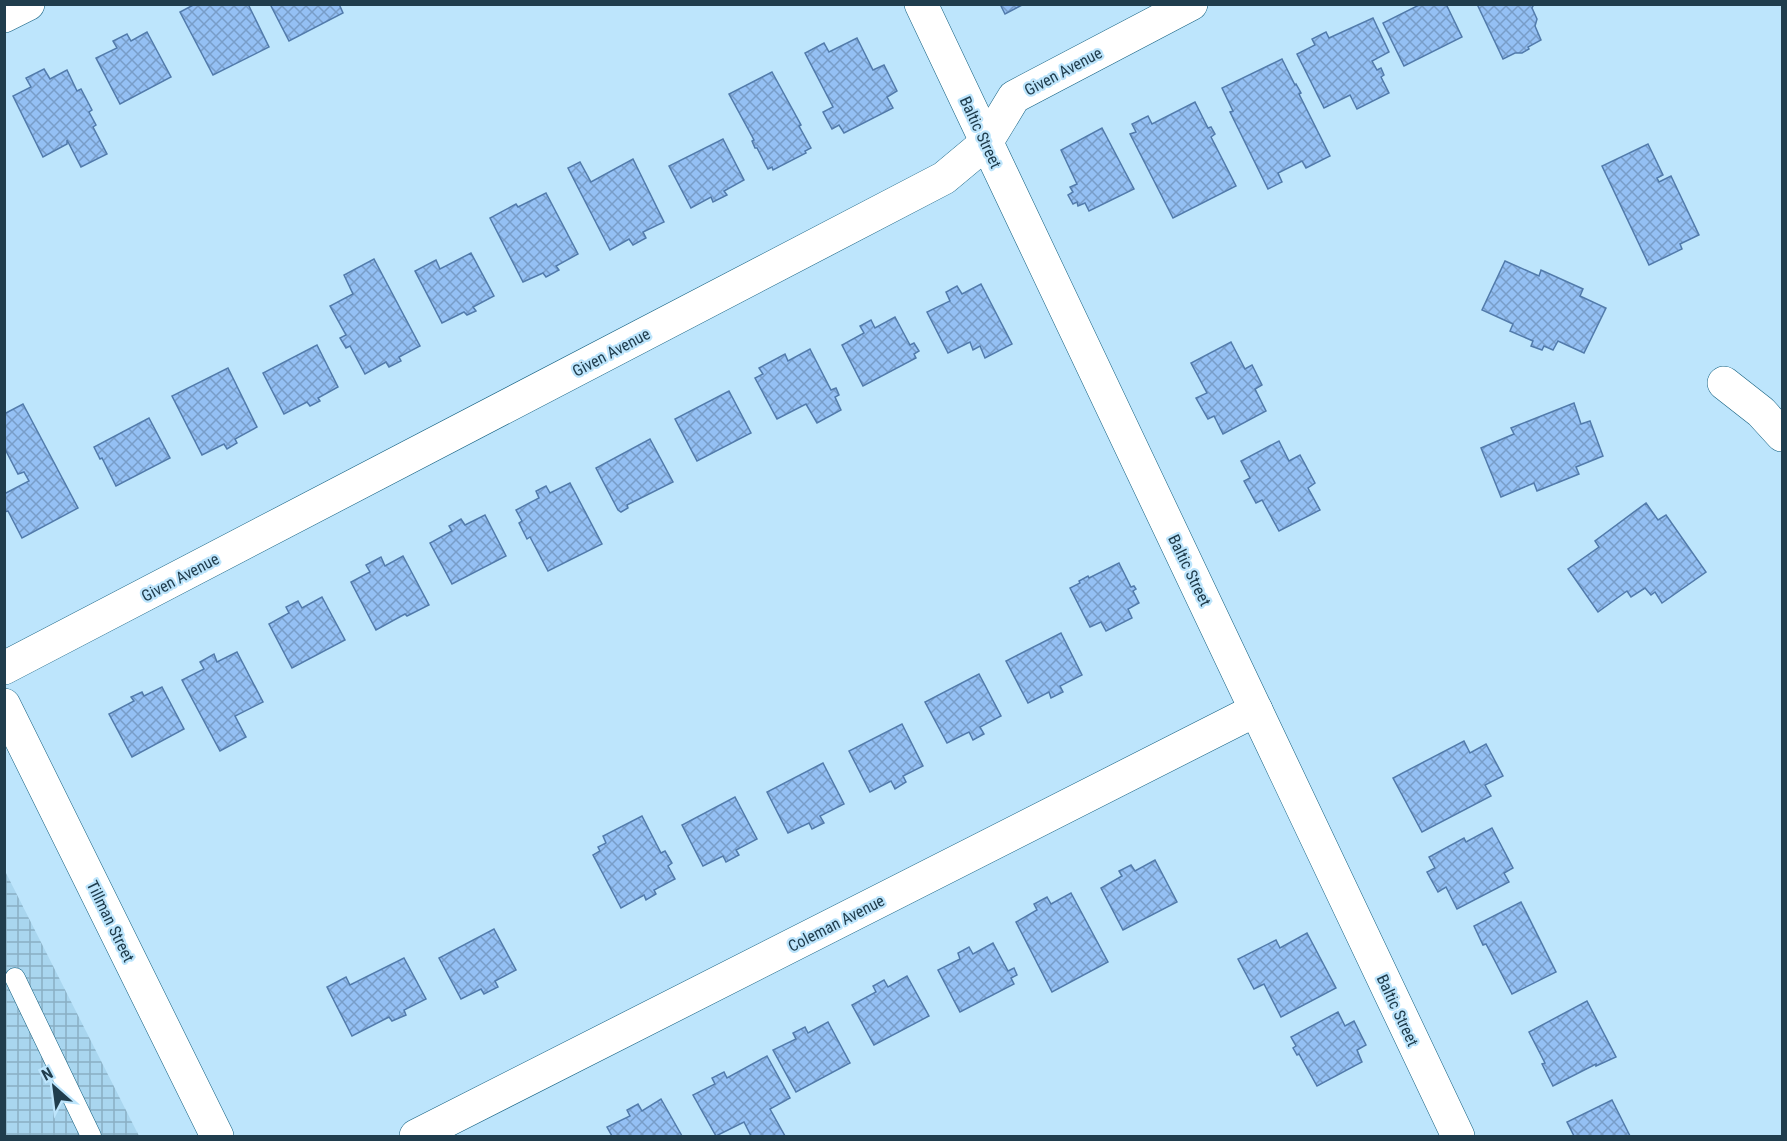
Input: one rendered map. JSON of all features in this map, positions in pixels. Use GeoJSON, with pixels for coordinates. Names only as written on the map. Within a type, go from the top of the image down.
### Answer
{"type":"FeatureCollection","features":[{"type":"Feature","properties":{"kind":"street"},"geometry":{"type":"LineString","coordinates":[[4,16],[28,4]]}},
{"type":"Feature","properties":{"kind":"street","name":"Baltic Street"},"geometry":{"type":"LineString","coordinates":[[921,4],[1458,1137]]}},
{"type":"Feature","properties":{"kind":"street","name":"Given Avenue"},"geometry":{"type":"LineString","coordinates":[[4,668],[944,178],[986,143],[1014,97],[1191,4]]}},
{"type":"Feature","properties":{"kind":"street"},"geometry":{"type":"LineString","coordinates":[[1724,383],[1761,412],[1782,435]]}},
{"type":"Feature","properties":{"kind":"street","name":"Tillman Street"},"geometry":{"type":"LineString","coordinates":[[4,705],[217,1137]]}},
{"type":"Feature","properties":{"kind":"street","name":"Coleman Avenue"},"geometry":{"type":"LineString","coordinates":[[416,1137],[1256,710]]}},
{"type":"Feature","properties":{"kind":"lane"},"geometry":{"type":"LineString","coordinates":[[15,978],[92,1137]]}},
{"type":"Feature","properties":{"kind":"shaded area"},"geometry":{"type":"Polygon","coordinates":[[[5,871],[139,1136],[5,1136],[5,871]]]}},
{"type":"Feature","properties":{"kind":"building"},"geometry":{"type":"Polygon","coordinates":[[[195,4],[248,4],[269,47],[213,75],[180,12],[195,4]]]}},
{"type":"Feature","properties":{"kind":"building"},"geometry":{"type":"Polygon","coordinates":[[[270,4],[339,4],[343,13],[289,41],[270,4]]]}},
{"type":"Feature","properties":{"kind":"building"},"geometry":{"type":"Polygon","coordinates":[[[1000,4],[1024,4],[1005,14],[1000,4]]]}},
{"type":"Feature","properties":{"kind":"building"},"geometry":{"type":"Polygon","coordinates":[[[1421,4],[1446,4],[1462,37],[1404,66],[1383,23],[1421,4]]]}},
{"type":"Feature","properties":{"kind":"building"},"geometry":{"type":"Polygon","coordinates":[[[1477,4],[1534,4],[1532,8],[1537,19],[1535,26],[1541,40],[1522,53],[1515,53],[1503,59],[1477,4]]]}},
{"type":"Feature","properties":{"kind":"building"},"geometry":{"type":"Polygon","coordinates":[[[1373,18],[1389,52],[1372,61],[1377,70],[1381,68],[1384,75],[1381,77],[1389,93],[1357,109],[1350,95],[1324,108],[1297,54],[1315,45],[1312,39],[1326,32],[1329,38],[1373,18]]]}},
{"type":"Feature","properties":{"kind":"building"},"geometry":{"type":"Polygon","coordinates":[[[147,32],[171,77],[120,104],[96,58],[117,48],[113,41],[127,34],[131,41],[147,32]]]}},
{"type":"Feature","properties":{"kind":"building"},"geometry":{"type":"Polygon","coordinates":[[[857,38],[873,70],[884,65],[897,91],[887,97],[893,108],[844,133],[839,125],[832,129],[823,112],[833,107],[805,53],[824,43],[829,52],[857,38]]]}},
{"type":"Feature","properties":{"kind":"building"},"geometry":{"type":"Polygon","coordinates":[[[1282,59],[1301,93],[1299,94],[1330,156],[1306,168],[1302,161],[1278,173],[1282,182],[1268,189],[1230,112],[1233,111],[1222,88],[1282,59]]]}},
{"type":"Feature","properties":{"kind":"building"},"geometry":{"type":"Polygon","coordinates":[[[44,69],[50,79],[67,70],[77,91],[81,89],[92,110],[89,112],[96,125],[93,127],[107,154],[81,167],[67,140],[67,144],[43,157],[13,96],[31,87],[26,78],[44,69]]]}},
{"type":"Feature","properties":{"kind":"building"},"geometry":{"type":"Polygon","coordinates":[[[772,72],[811,148],[805,151],[806,153],[773,170],[772,167],[768,169],[755,148],[752,141],[754,140],[729,94],[772,72]]]}},
{"type":"Feature","properties":{"kind":"building"},"geometry":{"type":"Polygon","coordinates":[[[1195,102],[1208,128],[1211,127],[1215,134],[1211,137],[1236,186],[1173,218],[1130,134],[1136,132],[1132,124],[1148,116],[1152,124],[1195,102]]]}},
{"type":"Feature","properties":{"kind":"building"},"geometry":{"type":"Polygon","coordinates":[[[1102,128],[1134,189],[1089,211],[1085,203],[1078,206],[1077,202],[1073,204],[1068,195],[1073,192],[1070,187],[1077,184],[1061,150],[1102,128]]]}},
{"type":"Feature","properties":{"kind":"building"},"geometry":{"type":"Polygon","coordinates":[[[723,139],[744,180],[724,191],[727,195],[713,202],[711,197],[691,208],[669,166],[723,139]]]}},
{"type":"Feature","properties":{"kind":"building"},"geometry":{"type":"Polygon","coordinates":[[[1648,144],[1663,175],[1657,178],[1659,182],[1671,176],[1699,235],[1680,244],[1682,249],[1649,265],[1602,166],[1648,144]]]}},
{"type":"Feature","properties":{"kind":"building"},"geometry":{"type":"Polygon","coordinates":[[[633,159],[664,222],[643,232],[646,238],[633,245],[629,239],[610,250],[568,168],[580,162],[591,182],[633,159]]]}},
{"type":"Feature","properties":{"kind":"building"},"geometry":{"type":"Polygon","coordinates":[[[546,193],[578,254],[556,266],[559,270],[546,277],[543,273],[523,282],[490,218],[516,204],[518,207],[546,193]]]}},
{"type":"Feature","properties":{"kind":"building"},"geometry":{"type":"Polygon","coordinates":[[[471,253],[494,296],[473,307],[476,311],[467,315],[464,312],[442,323],[415,271],[436,260],[440,269],[471,253]]]}},
{"type":"Feature","properties":{"kind":"building"},"geometry":{"type":"Polygon","coordinates":[[[374,259],[420,346],[399,357],[401,361],[389,367],[386,362],[365,374],[350,346],[346,348],[340,338],[346,335],[330,306],[353,294],[344,275],[374,259]]]}},
{"type":"Feature","properties":{"kind":"building"},"geometry":{"type":"Polygon","coordinates":[[[1505,261],[1539,276],[1541,270],[1583,289],[1580,296],[1606,308],[1584,353],[1558,341],[1553,350],[1544,346],[1542,350],[1531,346],[1533,341],[1510,331],[1513,324],[1482,310],[1505,261]]]}},
{"type":"Feature","properties":{"kind":"building"},"geometry":{"type":"Polygon","coordinates":[[[981,284],[1012,344],[985,358],[980,346],[973,350],[970,342],[948,353],[927,312],[950,301],[946,292],[957,286],[962,294],[981,284]]]}},
{"type":"Feature","properties":{"kind":"building"},"geometry":{"type":"Polygon","coordinates":[[[895,317],[910,345],[914,343],[919,351],[914,354],[916,358],[863,386],[842,345],[864,333],[860,326],[871,320],[875,328],[895,317]]]}},
{"type":"Feature","properties":{"kind":"building"},"geometry":{"type":"Polygon","coordinates":[[[1231,342],[1245,369],[1252,365],[1262,385],[1255,389],[1266,411],[1223,434],[1214,416],[1208,419],[1196,398],[1207,393],[1191,363],[1231,342]]]}},
{"type":"Feature","properties":{"kind":"building"},"geometry":{"type":"Polygon","coordinates":[[[317,345],[338,387],[318,398],[320,401],[310,406],[307,402],[284,414],[263,373],[317,345]]]}},
{"type":"Feature","properties":{"kind":"building"},"geometry":{"type":"Polygon","coordinates":[[[810,349],[831,390],[836,388],[839,395],[835,397],[841,410],[817,423],[806,404],[777,419],[755,378],[763,374],[759,368],[785,354],[788,361],[810,349]]]}},
{"type":"Feature","properties":{"kind":"building"},"geometry":{"type":"Polygon","coordinates":[[[228,368],[257,427],[235,439],[237,443],[227,449],[224,444],[202,455],[172,396],[228,368]]]}},
{"type":"Feature","properties":{"kind":"building"},"geometry":{"type":"Polygon","coordinates":[[[729,391],[751,433],[697,461],[675,419],[729,391]]]}},
{"type":"Feature","properties":{"kind":"building"},"geometry":{"type":"Polygon","coordinates":[[[1574,403],[1581,424],[1590,421],[1603,456],[1576,467],[1579,474],[1537,491],[1534,483],[1501,497],[1481,448],[1514,434],[1511,428],[1574,403]]]}},
{"type":"Feature","properties":{"kind":"building"},"geometry":{"type":"Polygon","coordinates":[[[23,404],[78,508],[22,538],[8,511],[4,512],[4,494],[29,481],[24,472],[18,474],[4,447],[4,414],[23,404]]]}},
{"type":"Feature","properties":{"kind":"building"},"geometry":{"type":"Polygon","coordinates":[[[149,418],[170,458],[116,486],[94,447],[149,418]]]}},
{"type":"Feature","properties":{"kind":"building"},"geometry":{"type":"Polygon","coordinates":[[[650,439],[673,482],[627,505],[628,508],[621,512],[596,468],[650,439]]]}},
{"type":"Feature","properties":{"kind":"building"},"geometry":{"type":"Polygon","coordinates":[[[1279,441],[1289,461],[1300,455],[1315,483],[1308,488],[1320,510],[1279,531],[1262,500],[1256,503],[1244,481],[1250,478],[1241,461],[1279,441]]]}},
{"type":"Feature","properties":{"kind":"building"},"geometry":{"type":"Polygon","coordinates":[[[570,483],[602,544],[548,571],[530,537],[527,539],[519,523],[522,521],[516,510],[539,498],[536,491],[546,486],[550,493],[570,483]]]}},
{"type":"Feature","properties":{"kind":"building"},"geometry":{"type":"Polygon","coordinates":[[[1646,503],[1658,520],[1666,515],[1706,572],[1662,603],[1655,592],[1651,595],[1645,588],[1631,597],[1627,591],[1598,612],[1568,569],[1599,547],[1595,541],[1646,503]]]}},
{"type":"Feature","properties":{"kind":"building"},"geometry":{"type":"Polygon","coordinates":[[[485,515],[506,556],[452,584],[430,543],[452,531],[449,526],[461,519],[465,525],[485,515]]]}},
{"type":"Feature","properties":{"kind":"building"},"geometry":{"type":"Polygon","coordinates":[[[403,556],[429,605],[407,616],[405,614],[376,630],[351,582],[370,572],[366,565],[381,557],[385,566],[403,556]]]}},
{"type":"Feature","properties":{"kind":"building"},"geometry":{"type":"Polygon","coordinates":[[[1119,563],[1131,587],[1134,586],[1136,589],[1133,591],[1139,603],[1128,609],[1132,618],[1106,631],[1101,622],[1090,627],[1070,588],[1088,576],[1089,578],[1119,563]]]}},
{"type":"Feature","properties":{"kind":"building"},"geometry":{"type":"Polygon","coordinates":[[[322,597],[345,640],[292,668],[269,624],[289,613],[286,607],[298,601],[302,608],[322,597]]]}},
{"type":"Feature","properties":{"kind":"building"},"geometry":{"type":"Polygon","coordinates":[[[1061,633],[1082,675],[1060,686],[1063,692],[1051,698],[1049,692],[1028,703],[1006,661],[1061,633]]]}},
{"type":"Feature","properties":{"kind":"building"},"geometry":{"type":"Polygon","coordinates":[[[237,652],[263,702],[235,716],[246,737],[220,751],[182,680],[204,669],[200,662],[214,654],[217,662],[237,652]]]}},
{"type":"Feature","properties":{"kind":"building"},"geometry":{"type":"Polygon","coordinates":[[[979,674],[1001,716],[980,727],[984,734],[973,740],[969,732],[947,743],[925,702],[979,674]]]}},
{"type":"Feature","properties":{"kind":"building"},"geometry":{"type":"Polygon","coordinates":[[[162,687],[184,729],[132,757],[109,714],[134,701],[131,697],[142,692],[144,696],[162,687]]]}},
{"type":"Feature","properties":{"kind":"building"},"geometry":{"type":"Polygon","coordinates":[[[902,724],[923,766],[903,776],[906,782],[895,789],[891,781],[870,792],[849,751],[902,724]]]}},
{"type":"Feature","properties":{"kind":"building"},"geometry":{"type":"Polygon","coordinates":[[[1464,741],[1470,753],[1486,744],[1503,776],[1485,785],[1491,796],[1422,832],[1393,778],[1464,741]]]}},
{"type":"Feature","properties":{"kind":"building"},"geometry":{"type":"Polygon","coordinates":[[[823,763],[844,804],[820,816],[824,823],[812,829],[809,823],[788,833],[767,792],[823,763]]]}},
{"type":"Feature","properties":{"kind":"building"},"geometry":{"type":"Polygon","coordinates":[[[735,797],[757,839],[736,850],[739,855],[726,862],[723,856],[703,866],[682,825],[735,797]]]}},
{"type":"Feature","properties":{"kind":"building"},"geometry":{"type":"Polygon","coordinates":[[[642,816],[661,853],[665,851],[672,863],[668,866],[675,879],[654,890],[656,894],[646,900],[644,895],[621,908],[593,855],[600,851],[598,847],[606,843],[603,836],[642,816]]]}},
{"type":"Feature","properties":{"kind":"building"},"geometry":{"type":"Polygon","coordinates":[[[1492,828],[1513,868],[1504,873],[1509,882],[1457,909],[1446,887],[1438,892],[1427,872],[1435,868],[1429,857],[1464,838],[1466,842],[1492,828]]]}},
{"type":"Feature","properties":{"kind":"building"},"geometry":{"type":"Polygon","coordinates":[[[1155,860],[1177,902],[1123,930],[1101,888],[1122,876],[1119,871],[1131,865],[1135,871],[1155,860]]]}},
{"type":"Feature","properties":{"kind":"building"},"geometry":{"type":"Polygon","coordinates":[[[1071,893],[1108,962],[1052,992],[1016,922],[1037,910],[1034,904],[1047,897],[1051,904],[1071,893]]]}},
{"type":"Feature","properties":{"kind":"building"},"geometry":{"type":"Polygon","coordinates":[[[1521,902],[1556,972],[1512,994],[1474,926],[1521,902]]]}},
{"type":"Feature","properties":{"kind":"building"},"geometry":{"type":"Polygon","coordinates":[[[494,929],[516,970],[495,981],[498,987],[484,994],[481,989],[461,999],[439,958],[494,929]]]}},
{"type":"Feature","properties":{"kind":"building"},"geometry":{"type":"Polygon","coordinates":[[[1307,933],[1336,988],[1281,1017],[1264,984],[1254,989],[1238,959],[1276,940],[1280,948],[1307,933]]]}},
{"type":"Feature","properties":{"kind":"building"},"geometry":{"type":"Polygon","coordinates":[[[993,943],[1008,971],[1014,968],[1017,975],[1011,978],[1014,984],[960,1012],[938,970],[960,959],[958,953],[969,947],[973,954],[993,943]]]}},
{"type":"Feature","properties":{"kind":"building"},"geometry":{"type":"Polygon","coordinates":[[[404,958],[426,999],[404,1010],[406,1015],[392,1021],[389,1017],[352,1036],[327,987],[346,977],[350,985],[404,958]]]}},
{"type":"Feature","properties":{"kind":"building"},"geometry":{"type":"Polygon","coordinates":[[[907,976],[929,1016],[874,1045],[852,1005],[876,992],[873,986],[884,980],[888,987],[907,976]]]}},
{"type":"Feature","properties":{"kind":"building"},"geometry":{"type":"Polygon","coordinates":[[[1587,1001],[1616,1057],[1596,1066],[1596,1064],[1553,1086],[1542,1064],[1545,1063],[1529,1032],[1587,1001]]]}},
{"type":"Feature","properties":{"kind":"building"},"geometry":{"type":"Polygon","coordinates":[[[1338,1012],[1345,1026],[1354,1021],[1366,1045],[1357,1050],[1362,1062],[1317,1086],[1299,1054],[1297,1055],[1293,1048],[1296,1046],[1291,1037],[1338,1012]]]}},
{"type":"Feature","properties":{"kind":"building"},"geometry":{"type":"Polygon","coordinates":[[[828,1022],[850,1063],[796,1092],[773,1050],[796,1039],[793,1033],[805,1027],[808,1033],[828,1022]]]}},
{"type":"Feature","properties":{"kind":"building"},"geometry":{"type":"Polygon","coordinates":[[[767,1056],[790,1098],[770,1109],[785,1136],[751,1136],[744,1122],[716,1136],[693,1095],[715,1084],[712,1078],[724,1072],[727,1078],[767,1056]]]}},
{"type":"Feature","properties":{"kind":"building"},"geometry":{"type":"Polygon","coordinates":[[[661,1099],[682,1136],[612,1136],[607,1127],[630,1116],[627,1110],[638,1104],[642,1111],[661,1099]]]}},
{"type":"Feature","properties":{"kind":"building"},"geometry":{"type":"Polygon","coordinates":[[[1612,1100],[1630,1136],[1574,1136],[1567,1122],[1612,1100]]]}}]}
